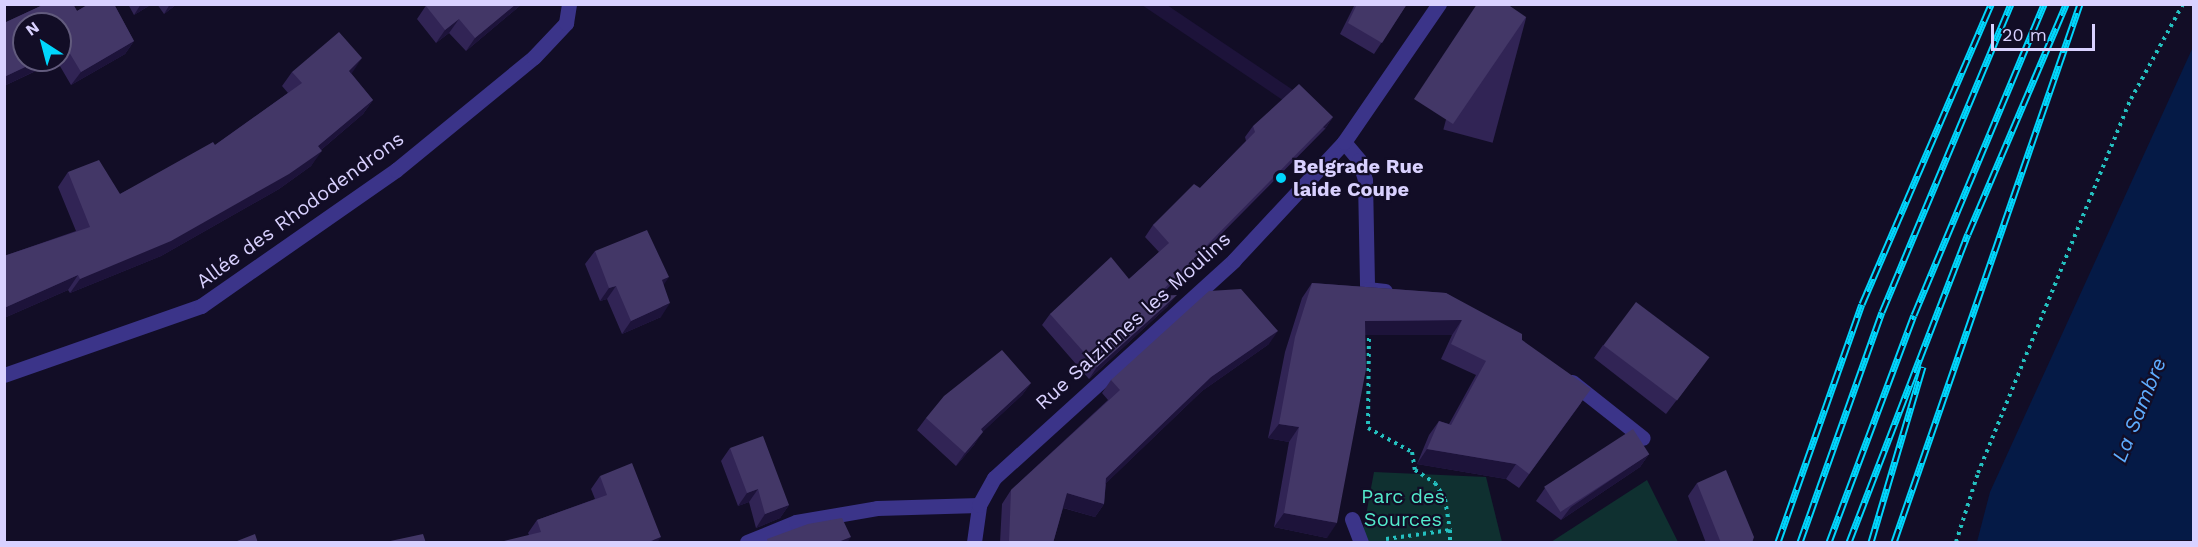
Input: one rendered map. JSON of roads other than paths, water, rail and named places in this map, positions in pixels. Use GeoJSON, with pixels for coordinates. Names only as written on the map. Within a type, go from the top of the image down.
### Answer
{"type":"FeatureCollection","features":[{"type":"Feature","properties":{"kind":"street","name":"Allée des Rhododendrons"},"geometry":{"type":"LineString","coordinates":[[4,375],[201,306],[396,170],[534,57],[566,23],[568,4]]}},
{"type":"Feature","properties":{"kind":"street","name":"Rue Salzinnes les Moulins"},"geometry":{"type":"LineString","coordinates":[[974,543],[979,504],[994,478],[1016,455],[1234,260],[1344,142],[1439,4]]}},
{"type":"Feature","properties":{"kind":"street"},"geometry":{"type":"LineString","coordinates":[[1344,142],[1359,160],[1365,180],[1367,289],[1398,293]]}},
{"type":"Feature","properties":{"kind":"street"},"geometry":{"type":"LineString","coordinates":[[1561,374],[1643,438]]}},
{"type":"Feature","properties":{"kind":"street"},"geometry":{"type":"LineString","coordinates":[[747,543],[796,522],[876,508],[979,504]]}},
{"type":"Feature","properties":{"kind":"street"},"geometry":{"type":"LineString","coordinates":[[1352,519],[1367,542]]}},
{"type":"Feature","properties":{"kind":"water","name":"La Sambre"},"geometry":{"type":"Polygon","coordinates":[[[2193,47],[2193,540],[1977,542],[1990,492],[2193,47]]]}},
{"type":"Feature","properties":{"kind":"railway"},"geometry":{"type":"LineString","coordinates":[[1778,542],[1862,304],[1991,4]]}},
{"type":"Feature","properties":{"kind":"railway"},"geometry":{"type":"LineString","coordinates":[[1800,542],[1882,312],[2011,4]]}},
{"type":"Feature","properties":{"kind":"railway"},"geometry":{"type":"LineString","coordinates":[[1829,542],[1914,315],[2044,4]]}},
{"type":"Feature","properties":{"kind":"railway"},"geometry":{"type":"LineString","coordinates":[[1849,542],[1968,234],[2066,4]]}},
{"type":"Feature","properties":{"kind":"railway"},"geometry":{"type":"LineString","coordinates":[[1894,542],[2080,4]]}},
{"type":"Feature","properties":{"kind":"railway"},"geometry":{"type":"LineString","coordinates":[[1871,542],[1923,367]]}},
{"type":"Feature","properties":{"kind":"place","name":"Belgrade Rue laide Coupe"},"geometry":{"type":"Point","coordinates":[1281,178]}},
{"type":"Feature","properties":{"kind":"park label","name":"Parc des Sources"},"geometry":{"type":"Point","coordinates":[1403,508]}}]}
